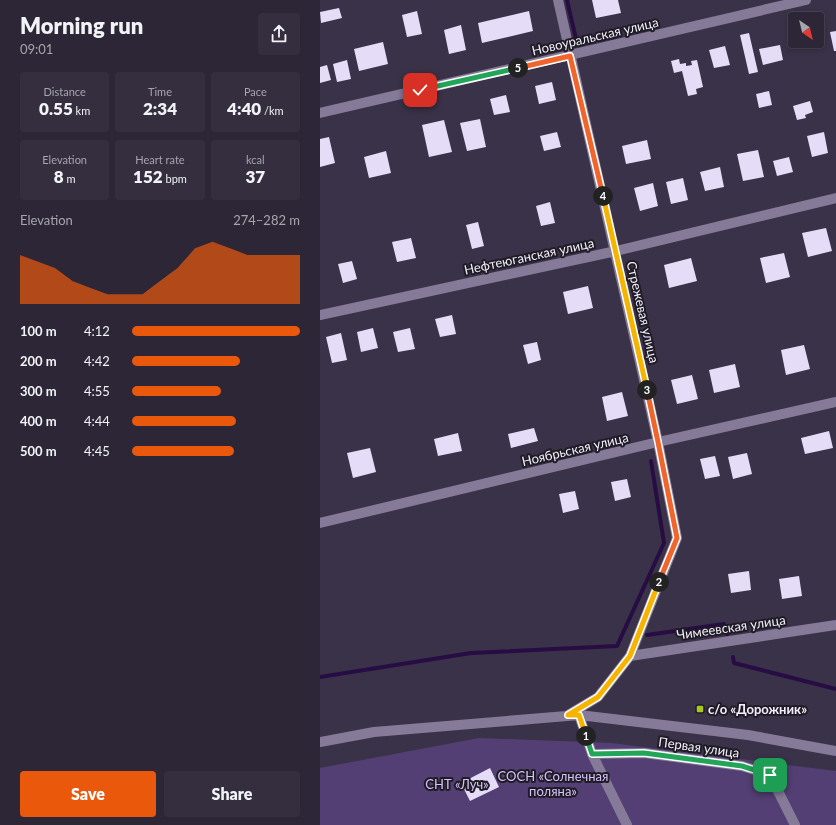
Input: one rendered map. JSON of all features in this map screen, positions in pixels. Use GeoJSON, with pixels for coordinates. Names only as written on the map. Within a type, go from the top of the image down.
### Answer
{"type":"FeatureCollection","features":[{"type":"Feature","properties":{"kind":"street","name":"Стрежевая улица"},"geometry":{"type":"LineString","coordinates":[[558,0],[616,251],[658,442],[677,538],[630,656],[598,697],[574,715]]}},
{"type":"Feature","properties":{"kind":"street","name":"Новоуральская улица"},"geometry":{"type":"LineString","coordinates":[[320,113],[806,0]]}},
{"type":"Feature","properties":{"kind":"street","name":"Нефтеюганская улица"},"geometry":{"type":"LineString","coordinates":[[320,315],[616,251],[836,198]]}},
{"type":"Feature","properties":{"kind":"street","name":"Ноябрьская улица"},"geometry":{"type":"LineString","coordinates":[[320,522],[658,442],[836,402]]}},
{"type":"Feature","properties":{"kind":"street","name":"Чимеевская улица"},"geometry":{"type":"LineString","coordinates":[[630,656],[836,625]]}},
{"type":"Feature","properties":{"kind":"street"},"geometry":{"type":"LineString","coordinates":[[574,715],[627,825]]}},
{"type":"Feature","properties":{"kind":"street"},"geometry":{"type":"LineString","coordinates":[[320,742],[374,732],[574,715],[748,735],[836,751]]}},
{"type":"Feature","properties":{"kind":"street","name":"Первая улица"},"geometry":{"type":"LineString","coordinates":[[592,754],[644,753],[742,766],[770,775],[795,825]]}},
{"type":"Feature","properties":{"kind":"green space","name":"СОСН «Солнечная поляна»"},"geometry":{"type":"Polygon","coordinates":[[[479,738],[611,743],[836,771],[836,825],[320,825],[320,768],[479,738]]]}},
{"type":"Feature","properties":{"kind":"building"},"geometry":{"type":"Polygon","coordinates":[[[592,0],[618,0],[621,13],[596,18],[592,0]]]}},
{"type":"Feature","properties":{"kind":"building"},"geometry":{"type":"Polygon","coordinates":[[[339,8],[342,18],[321,23],[320,12],[339,8]]]}},
{"type":"Feature","properties":{"kind":"building"},"geometry":{"type":"Polygon","coordinates":[[[417,11],[422,34],[407,37],[402,15],[417,11]]]}},
{"type":"Feature","properties":{"kind":"building"},"geometry":{"type":"Polygon","coordinates":[[[529,11],[533,31],[482,43],[478,23],[529,11]]]}},
{"type":"Feature","properties":{"kind":"building"},"geometry":{"type":"Polygon","coordinates":[[[461,25],[466,50],[449,54],[444,30],[461,25]]]}},
{"type":"Feature","properties":{"kind":"building"},"geometry":{"type":"Polygon","coordinates":[[[836,31],[836,51],[834,51],[830,32],[836,31]]]}},
{"type":"Feature","properties":{"kind":"building"},"geometry":{"type":"Polygon","coordinates":[[[749,33],[758,72],[749,74],[740,35],[749,33]]]}},
{"type":"Feature","properties":{"kind":"building"},"geometry":{"type":"Polygon","coordinates":[[[383,42],[388,64],[359,71],[354,49],[383,42]]]}},
{"type":"Feature","properties":{"kind":"building"},"geometry":{"type":"Polygon","coordinates":[[[780,45],[783,60],[763,65],[759,49],[780,45]]]}},
{"type":"Feature","properties":{"kind":"building"},"geometry":{"type":"Polygon","coordinates":[[[725,46],[730,65],[714,68],[709,50],[725,46]]]}},
{"type":"Feature","properties":{"kind":"building"},"geometry":{"type":"Polygon","coordinates":[[[679,59],[680,64],[686,63],[686,66],[692,65],[691,61],[697,60],[703,87],[696,89],[697,94],[688,96],[682,71],[674,73],[671,61],[679,59]]]}},
{"type":"Feature","properties":{"kind":"building"},"geometry":{"type":"Polygon","coordinates":[[[347,60],[351,79],[337,82],[333,64],[347,60]]]}},
{"type":"Feature","properties":{"kind":"building"},"geometry":{"type":"Polygon","coordinates":[[[327,65],[331,80],[320,83],[320,67],[327,65]]]}},
{"type":"Feature","properties":{"kind":"building"},"geometry":{"type":"Polygon","coordinates":[[[552,82],[556,100],[539,104],[535,86],[552,82]]]}},
{"type":"Feature","properties":{"kind":"building"},"geometry":{"type":"Polygon","coordinates":[[[769,91],[772,105],[759,108],[756,94],[769,91]]]}},
{"type":"Feature","properties":{"kind":"building"},"geometry":{"type":"Polygon","coordinates":[[[506,95],[510,112],[494,115],[490,99],[506,95]]]}},
{"type":"Feature","properties":{"kind":"building"},"geometry":{"type":"Polygon","coordinates":[[[810,101],[813,112],[805,115],[806,118],[797,120],[793,106],[810,101]]]}},
{"type":"Feature","properties":{"kind":"building"},"geometry":{"type":"Polygon","coordinates":[[[480,119],[486,147],[467,151],[460,123],[480,119]]]}},
{"type":"Feature","properties":{"kind":"building"},"geometry":{"type":"Polygon","coordinates":[[[444,120],[452,152],[429,157],[422,125],[444,120]]]}},
{"type":"Feature","properties":{"kind":"building"},"geometry":{"type":"Polygon","coordinates":[[[557,132],[561,147],[544,151],[540,136],[557,132]]]}},
{"type":"Feature","properties":{"kind":"building"},"geometry":{"type":"Polygon","coordinates":[[[824,132],[828,153],[812,157],[807,136],[824,132]]]}},
{"type":"Feature","properties":{"kind":"building"},"geometry":{"type":"Polygon","coordinates":[[[329,137],[335,163],[320,167],[320,139],[329,137]]]}},
{"type":"Feature","properties":{"kind":"building"},"geometry":{"type":"Polygon","coordinates":[[[647,140],[651,159],[626,164],[622,146],[647,140]]]}},
{"type":"Feature","properties":{"kind":"building"},"geometry":{"type":"Polygon","coordinates":[[[758,150],[764,177],[743,181],[737,154],[758,150]]]}},
{"type":"Feature","properties":{"kind":"building"},"geometry":{"type":"Polygon","coordinates":[[[386,151],[391,173],[369,178],[364,157],[386,151]]]}},
{"type":"Feature","properties":{"kind":"building"},"geometry":{"type":"Polygon","coordinates":[[[789,157],[793,172],[777,176],[773,161],[789,157]]]}},
{"type":"Feature","properties":{"kind":"building"},"geometry":{"type":"Polygon","coordinates":[[[720,167],[724,187],[705,191],[700,172],[720,167]]]}},
{"type":"Feature","properties":{"kind":"building"},"geometry":{"type":"Polygon","coordinates":[[[683,178],[688,200],[671,204],[666,182],[683,178]]]}},
{"type":"Feature","properties":{"kind":"building"},"geometry":{"type":"Polygon","coordinates":[[[653,183],[658,206],[640,211],[634,188],[653,183]]]}},
{"type":"Feature","properties":{"kind":"building"},"geometry":{"type":"Polygon","coordinates":[[[550,202],[555,223],[541,226],[536,206],[550,202]]]}},
{"type":"Feature","properties":{"kind":"building"},"geometry":{"type":"Polygon","coordinates":[[[478,222],[484,246],[472,249],[466,225],[478,222]]]}},
{"type":"Feature","properties":{"kind":"building"},"geometry":{"type":"Polygon","coordinates":[[[826,228],[832,251],[808,257],[802,233],[826,228]]]}},
{"type":"Feature","properties":{"kind":"building"},"geometry":{"type":"Polygon","coordinates":[[[411,238],[416,258],[397,262],[392,242],[411,238]]]}},
{"type":"Feature","properties":{"kind":"building"},"geometry":{"type":"Polygon","coordinates":[[[784,253],[790,277],[766,283],[760,258],[784,253]]]}},
{"type":"Feature","properties":{"kind":"building"},"geometry":{"type":"Polygon","coordinates":[[[691,258],[697,281],[669,288],[664,265],[691,258]]]}},
{"type":"Feature","properties":{"kind":"building"},"geometry":{"type":"Polygon","coordinates":[[[352,261],[357,279],[343,283],[338,264],[352,261]]]}},
{"type":"Feature","properties":{"kind":"building"},"geometry":{"type":"Polygon","coordinates":[[[588,286],[593,308],[568,314],[563,292],[588,286]]]}},
{"type":"Feature","properties":{"kind":"building"},"geometry":{"type":"Polygon","coordinates":[[[452,315],[456,334],[440,337],[435,319],[452,315]]]}},
{"type":"Feature","properties":{"kind":"building"},"geometry":{"type":"Polygon","coordinates":[[[373,328],[378,348],[361,352],[357,332],[373,328]]]}},
{"type":"Feature","properties":{"kind":"building"},"geometry":{"type":"Polygon","coordinates":[[[410,328],[415,349],[398,352],[393,332],[410,328]]]}},
{"type":"Feature","properties":{"kind":"building"},"geometry":{"type":"Polygon","coordinates":[[[341,333],[347,360],[332,363],[326,337],[341,333]]]}},
{"type":"Feature","properties":{"kind":"building"},"geometry":{"type":"Polygon","coordinates":[[[537,342],[541,360],[528,364],[523,345],[537,342]]]}},
{"type":"Feature","properties":{"kind":"building"},"geometry":{"type":"Polygon","coordinates":[[[804,345],[810,369],[786,375],[781,350],[804,345]]]}},
{"type":"Feature","properties":{"kind":"building"},"geometry":{"type":"Polygon","coordinates":[[[735,364],[740,387],[714,393],[709,370],[735,364]]]}},
{"type":"Feature","properties":{"kind":"building"},"geometry":{"type":"Polygon","coordinates":[[[692,375],[698,399],[677,404],[671,380],[692,375]]]}},
{"type":"Feature","properties":{"kind":"building"},"geometry":{"type":"Polygon","coordinates":[[[622,392],[628,416],[607,421],[602,397],[622,392]]]}},
{"type":"Feature","properties":{"kind":"building"},"geometry":{"type":"Polygon","coordinates":[[[534,428],[538,441],[511,448],[508,434],[534,428]]]}},
{"type":"Feature","properties":{"kind":"building"},"geometry":{"type":"Polygon","coordinates":[[[829,431],[833,448],[805,454],[801,438],[829,431]]]}},
{"type":"Feature","properties":{"kind":"building"},"geometry":{"type":"Polygon","coordinates":[[[458,433],[462,451],[438,456],[434,439],[458,433]]]}},
{"type":"Feature","properties":{"kind":"building"},"geometry":{"type":"Polygon","coordinates":[[[370,448],[376,472],[353,478],[347,453],[370,448]]]}},
{"type":"Feature","properties":{"kind":"building"},"geometry":{"type":"Polygon","coordinates":[[[747,453],[752,474],[733,479],[728,457],[747,453]]]}},
{"type":"Feature","properties":{"kind":"building"},"geometry":{"type":"Polygon","coordinates":[[[715,456],[720,476],[705,479],[700,459],[715,456]]]}},
{"type":"Feature","properties":{"kind":"building"},"geometry":{"type":"Polygon","coordinates":[[[627,479],[631,497],[615,501],[611,482],[627,479]]]}},
{"type":"Feature","properties":{"kind":"building"},"geometry":{"type":"Polygon","coordinates":[[[575,491],[579,509],[563,513],[559,494],[575,491]]]}},
{"type":"Feature","properties":{"kind":"building"},"geometry":{"type":"Polygon","coordinates":[[[749,571],[751,590],[731,593],[728,574],[749,571]]]}},
{"type":"Feature","properties":{"kind":"building"},"geometry":{"type":"Polygon","coordinates":[[[799,576],[802,596],[782,599],[779,579],[799,576]]]}},
{"type":"Feature","properties":{"kind":"building"},"geometry":{"type":"Polygon","coordinates":[[[490,768],[499,787],[470,801],[461,783],[490,768]]]}},
{"type":"Feature","properties":{"kind":"waterway"},"geometry":{"type":"LineString","coordinates":[[567,0],[576,39]]}},
{"type":"Feature","properties":{"kind":"waterway"},"geometry":{"type":"LineString","coordinates":[[320,677],[471,653],[617,646],[664,543],[651,461]]}},
{"type":"Feature","properties":{"kind":"waterway"},"geometry":{"type":"LineString","coordinates":[[647,635],[724,624],[727,634]]}},
{"type":"Feature","properties":{"kind":"waterway"},"geometry":{"type":"LineString","coordinates":[[733,657],[734,663],[836,689]]}},
{"type":"Feature","properties":{"kind":"place","name":"с/о «Дорожник»"},"geometry":{"type":"Point","coordinates":[700,709]}},
{"type":"Feature","properties":{"kind":"route"},"geometry":{"type":"LineString","coordinates":[[420,90],[570,56],[616,251],[658,442],[677,538],[630,656],[598,697],[568,715],[579,715],[592,754],[644,753],[742,766],[770,775]]}},
{"type":"Feature","properties":{"kind":"park label","name":"СНТ «Луч»"},"geometry":{"type":"Point","coordinates":[457,784]}}]}
